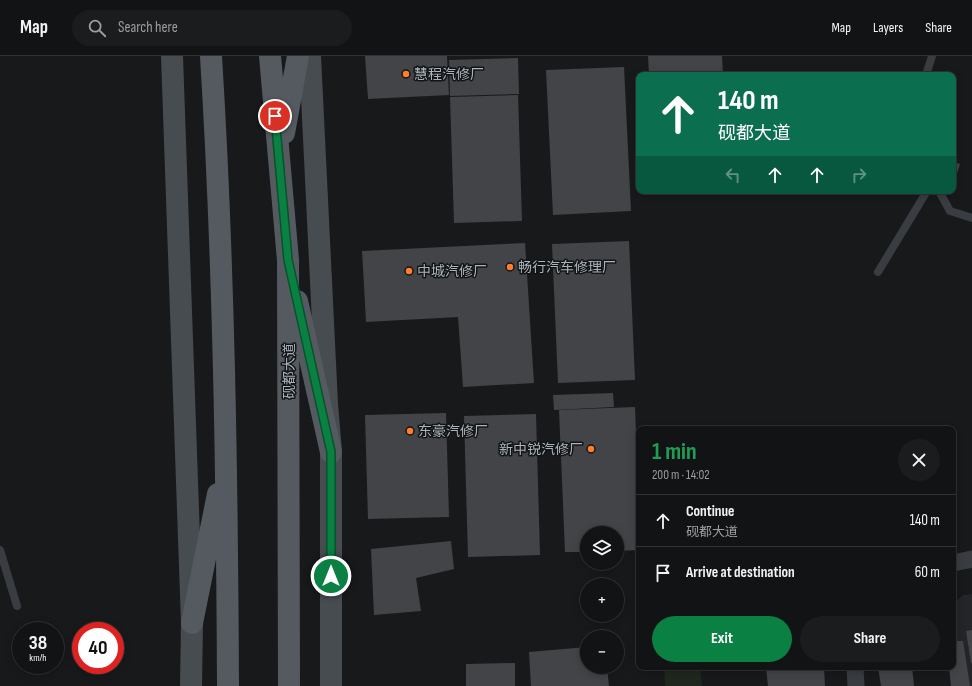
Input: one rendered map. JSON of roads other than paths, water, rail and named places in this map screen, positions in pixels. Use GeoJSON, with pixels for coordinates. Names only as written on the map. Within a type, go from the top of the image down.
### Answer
{"type":"FeatureCollection","features":[{"type":"Feature","properties":{"kind":"main road"},"geometry":{"type":"LineString","coordinates":[[211,56],[216,137],[226,450],[228,686]]}},
{"type":"Feature","properties":{"kind":"main road","name":"砚都大道"},"geometry":{"type":"LineString","coordinates":[[270,56],[288,260],[289,686]]}},
{"type":"Feature","properties":{"kind":"main road"},"geometry":{"type":"LineString","coordinates":[[279,162],[298,56]]}},
{"type":"Feature","properties":{"kind":"main road"},"geometry":{"type":"LineString","coordinates":[[288,260],[331,452]]}},
{"type":"Feature","properties":{"kind":"main road"},"geometry":{"type":"LineString","coordinates":[[192,623],[226,450]]}},
{"type":"Feature","properties":{"kind":"street"},"geometry":{"type":"LineString","coordinates":[[310,56],[327,404],[331,452],[331,686]]}},
{"type":"Feature","properties":{"kind":"street"},"geometry":{"type":"LineString","coordinates":[[170,61],[192,623],[191,686]]}},
{"type":"Feature","properties":{"kind":"street"},"geometry":{"type":"LineString","coordinates":[[956,562],[972,559]]}},
{"type":"Feature","properties":{"kind":"street"},"geometry":{"type":"LineString","coordinates":[[855,670],[856,686]]}},
{"type":"Feature","properties":{"kind":"lane"},"geometry":{"type":"LineString","coordinates":[[927,72],[932,56]]}},
{"type":"Feature","properties":{"kind":"lane"},"geometry":{"type":"LineString","coordinates":[[878,272],[925,194]]}},
{"type":"Feature","properties":{"kind":"lane"},"geometry":{"type":"LineString","coordinates":[[941,194],[950,211],[972,218]]}},
{"type":"Feature","properties":{"kind":"lane"},"geometry":{"type":"LineString","coordinates":[[0,550],[17,606]]}},
{"type":"Feature","properties":{"kind":"place","name":"慧程汽修厂"},"geometry":{"type":"Point","coordinates":[406,74]}},
{"type":"Feature","properties":{"kind":"place","name":"畅行汽车修理厂"},"geometry":{"type":"Point","coordinates":[510,267]}},
{"type":"Feature","properties":{"kind":"place","name":"中城汽修厂"},"geometry":{"type":"Point","coordinates":[409,271]}},
{"type":"Feature","properties":{"kind":"place","name":"东豪汽修厂"},"geometry":{"type":"Point","coordinates":[410,431]}},
{"type":"Feature","properties":{"kind":"place","name":"新中锐汽修厂"},"geometry":{"type":"Point","coordinates":[591,449]}}]}
